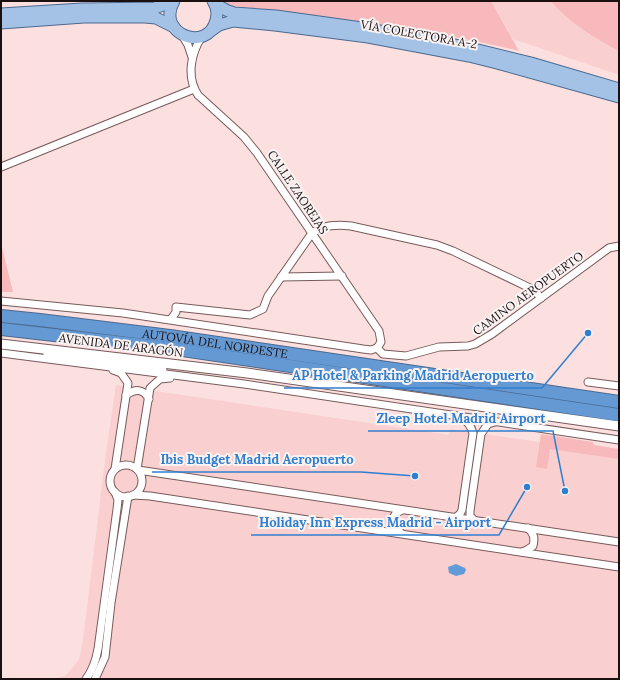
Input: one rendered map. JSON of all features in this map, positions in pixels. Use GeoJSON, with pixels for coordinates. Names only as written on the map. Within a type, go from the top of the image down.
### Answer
{"type":"FeatureCollection","features":[{"type":"Feature","properties":{"kind":"highway","name":"AUTOVÍA DEL NORDESTE"},"geometry":{"type":"LineString","coordinates":[[1,316],[170,336],[619,402]]}},
{"type":"Feature","properties":{"kind":"highway","name":"AUTOVÍA DEL NORDESTE"},"geometry":{"type":"LineString","coordinates":[[1,329],[169,348],[619,415]]}},
{"type":"Feature","properties":{"kind":"main road"},"geometry":{"type":"LineString","coordinates":[[1,14],[82,9],[155,8],[173,1]]}},
{"type":"Feature","properties":{"kind":"main road"},"geometry":{"type":"LineString","coordinates":[[173,1],[170,16],[174,27]]}},
{"type":"Feature","properties":{"kind":"main road"},"geometry":{"type":"LineString","coordinates":[[212,30],[217,17],[214,2]]}},
{"type":"Feature","properties":{"kind":"main road","name":"VÍA COLECTORA A-2"},"geometry":{"type":"LineString","coordinates":[[214,2],[234,13],[276,16],[362,28],[470,48],[531,63],[619,89]]}},
{"type":"Feature","properties":{"kind":"main road"},"geometry":{"type":"LineString","coordinates":[[1,23],[84,17],[145,17],[156,18],[174,27],[182,35],[195,38],[202,36]]}},
{"type":"Feature","properties":{"kind":"main road","name":"VÍA COLECTORA A-2"},"geometry":{"type":"LineString","coordinates":[[202,36],[219,25],[234,22],[275,25],[368,37],[498,62],[619,97]]}},
{"type":"Feature","properties":{"kind":"street"},"geometry":{"type":"LineString","coordinates":[[1,167],[194,89],[192,83],[192,57],[188,45],[182,35]]}},
{"type":"Feature","properties":{"kind":"street"},"geometry":{"type":"LineString","coordinates":[[192,57],[202,36]]}},
{"type":"Feature","properties":{"kind":"street","name":"CALLE ZAOREJAS"},"geometry":{"type":"LineString","coordinates":[[194,89],[198,95],[251,145],[379,331],[381,342],[377,348]]}},
{"type":"Feature","properties":{"kind":"street"},"geometry":{"type":"LineString","coordinates":[[172,319],[176,312],[176,307],[250,315],[263,310],[268,296],[312,233],[319,228],[338,224],[426,242],[454,251],[534,290],[541,298]]}},
{"type":"Feature","properties":{"kind":"street","name":"CAMINO AEROPUERTO"},"geometry":{"type":"LineString","coordinates":[[377,348],[383,354],[406,356],[439,347],[468,346],[475,344],[492,334],[609,248],[619,246]]}},
{"type":"Feature","properties":{"kind":"street"},"geometry":{"type":"LineString","coordinates":[[281,277],[342,276]]}},
{"type":"Feature","properties":{"kind":"street"},"geometry":{"type":"LineString","coordinates":[[1,301],[172,319],[363,349],[371,350],[377,348]]}},
{"type":"Feature","properties":{"kind":"street","name":"AVENIDA DE ARAGÓN"},"geometry":{"type":"LineString","coordinates":[[1,344],[248,372],[619,426]]}},
{"type":"Feature","properties":{"kind":"street"},"geometry":{"type":"LineString","coordinates":[[1,347],[143,366],[244,384],[619,440]]}},
{"type":"Feature","properties":{"kind":"street"},"geometry":{"type":"LineString","coordinates":[[1,353],[244,384]]}},
{"type":"Feature","properties":{"kind":"street"},"geometry":{"type":"LineString","coordinates":[[86,679],[96,660],[98,649],[118,500],[112,489],[110,481],[112,473],[115,469],[128,383],[121,373],[102,366]]}},
{"type":"Feature","properties":{"kind":"street"},"geometry":{"type":"LineString","coordinates":[[130,495],[137,492],[141,484],[141,479],[137,470],[150,388],[160,379],[202,379]]}},
{"type":"Feature","properties":{"kind":"street"},"geometry":{"type":"LineString","coordinates":[[588,382],[619,386]]}},
{"type":"Feature","properties":{"kind":"street"},"geometry":{"type":"LineString","coordinates":[[126,395],[132,390],[137,390],[142,391],[149,399]]}},
{"type":"Feature","properties":{"kind":"street"},"geometry":{"type":"LineString","coordinates":[[455,416],[466,420],[472,427],[473,433],[462,510],[456,517]]}},
{"type":"Feature","properties":{"kind":"street"},"geometry":{"type":"LineString","coordinates":[[474,520],[470,516],[470,511],[481,434],[488,424],[496,422]]}},
{"type":"Feature","properties":{"kind":"street"},"geometry":{"type":"LineString","coordinates":[[115,469],[128,465],[137,470],[619,542]]}},
{"type":"Feature","properties":{"kind":"street"},"geometry":{"type":"LineString","coordinates":[[115,492],[119,495],[150,496],[619,567]]}},
{"type":"Feature","properties":{"kind":"street"},"geometry":{"type":"LineString","coordinates":[[95,679],[105,656],[112,596],[130,495]]}},
{"type":"Feature","properties":{"kind":"street"},"geometry":{"type":"LineString","coordinates":[[401,533],[394,529],[392,520],[396,513],[402,510]]}},
{"type":"Feature","properties":{"kind":"street"},"geometry":{"type":"LineString","coordinates":[[520,552],[533,546],[535,538],[528,528]]}},
{"type":"Feature","properties":{"kind":"shaded area"},"geometry":{"type":"Polygon","coordinates":[[[221,1],[491,1],[519,51],[413,30],[342,19],[234,6],[228,5],[221,1]]]}},
{"type":"Feature","properties":{"kind":"shaded area"},"geometry":{"type":"Polygon","coordinates":[[[491,1],[619,1],[619,75],[513,39],[491,1]]]}},
{"type":"Feature","properties":{"kind":"shaded area"},"geometry":{"type":"Polygon","coordinates":[[[551,1],[619,1],[619,51],[574,23],[551,1]]]}},
{"type":"Feature","properties":{"kind":"shaded area"},"geometry":{"type":"Polygon","coordinates":[[[1,243],[13,292],[1,292],[1,243]]]}},
{"type":"Feature","properties":{"kind":"shaded area"},"geometry":{"type":"Polygon","coordinates":[[[116,385],[449,435],[450,429],[540,442],[619,459],[619,679],[55,679],[66,675],[79,660],[83,640],[106,452],[116,385]]]}},
{"type":"Feature","properties":{"kind":"shaded area"},"geometry":{"type":"Polygon","coordinates":[[[541,434],[593,442],[594,445],[619,449],[619,459],[550,449],[547,469],[536,467],[541,434]]]}},
{"type":"Feature","properties":{"kind":"water"},"geometry":{"type":"Polygon","coordinates":[[[456,564],[465,568],[466,570],[464,574],[456,576],[449,573],[448,567],[456,564]]]}},
{"type":"Feature","properties":{"kind":"place","name":"AP Hotel & Parking Madrid Aeropuerto"},"geometry":{"type":"Point","coordinates":[588,333]}},
{"type":"Feature","properties":{"kind":"place","name":"Ibis Budget Madrid Aeropuerto"},"geometry":{"type":"Point","coordinates":[415,476]}},
{"type":"Feature","properties":{"kind":"place","name":"Holiday Inn Express Madrid - Airport"},"geometry":{"type":"Point","coordinates":[527,487]}},
{"type":"Feature","properties":{"kind":"place","name":"Zleep Hotel Madrid Airport"},"geometry":{"type":"Point","coordinates":[565,491]}}]}
